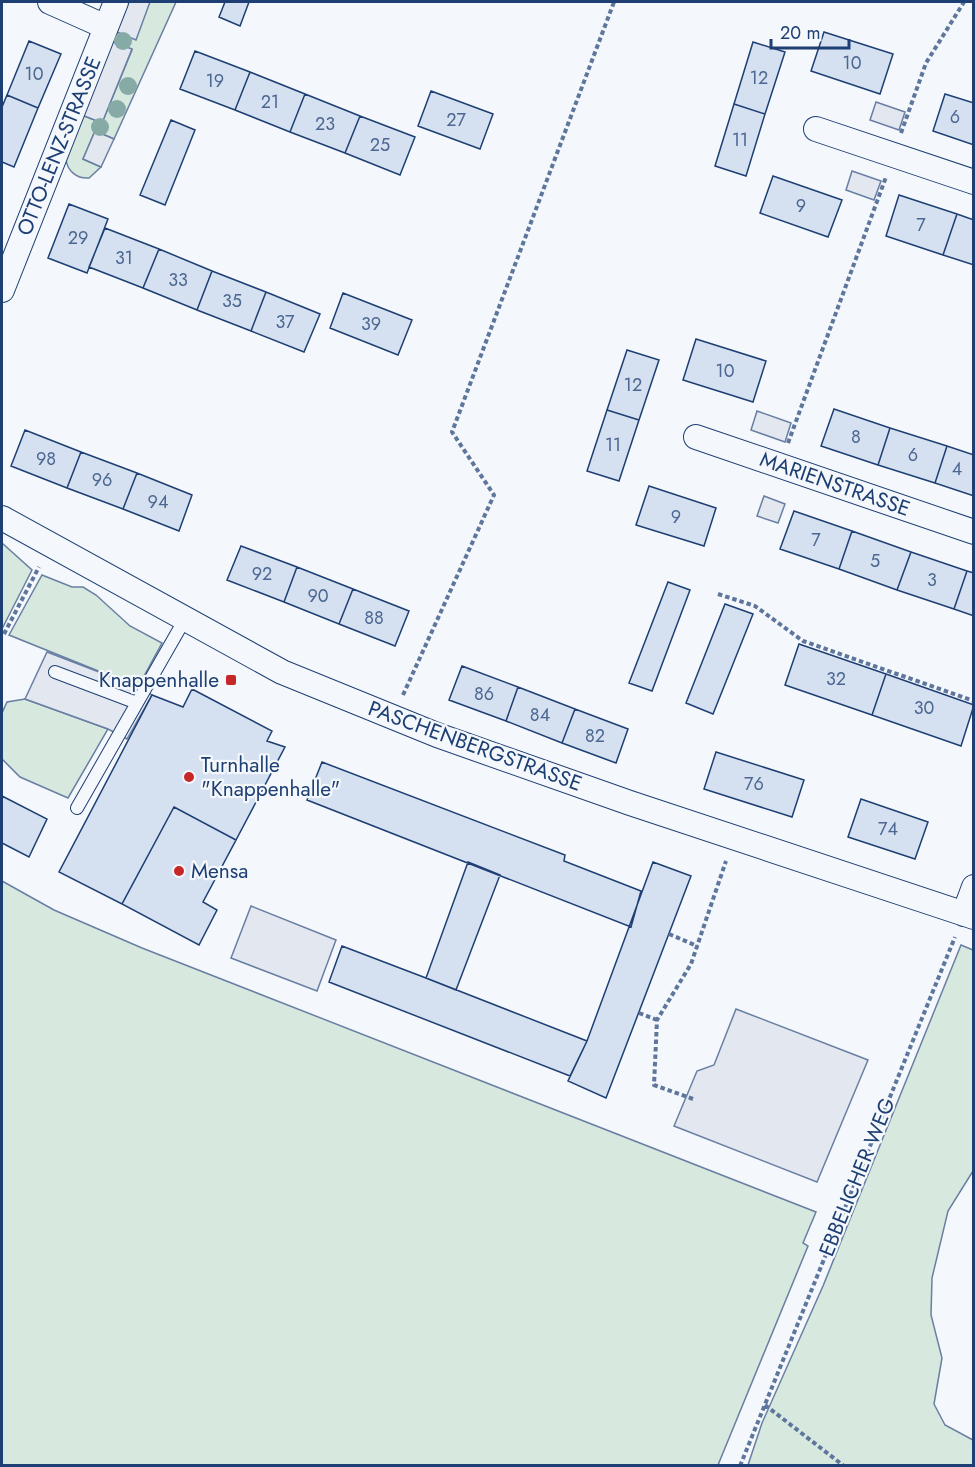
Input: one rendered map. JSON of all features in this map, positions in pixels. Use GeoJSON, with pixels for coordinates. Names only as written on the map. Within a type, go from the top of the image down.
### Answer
{"type":"FeatureCollection","features":[{"type":"Feature","properties":{"kind":"street"},"geometry":{"type":"LineString","coordinates":[[50,2],[106,27]]}},
{"type":"Feature","properties":{"kind":"street","name":"OTTO-LENZ-STRASSE"},"geometry":{"type":"LineString","coordinates":[[2,290],[116,2]]}},
{"type":"Feature","properties":{"kind":"street"},"geometry":{"type":"LineString","coordinates":[[816,129],[974,182]]}},
{"type":"Feature","properties":{"kind":"street","name":"MARIENSTRASSE"},"geometry":{"type":"LineString","coordinates":[[696,437],[974,532]]}},
{"type":"Feature","properties":{"kind":"street","name":"PASCHENBERGSTRASSE"},"geometry":{"type":"LineString","coordinates":[[2,518],[282,672],[437,735],[630,803],[735,836],[969,916]]}},
{"type":"Feature","properties":{"kind":"street"},"geometry":{"type":"LineString","coordinates":[[969,916],[974,887]]}},
{"type":"Feature","properties":{"kind":"lane"},"geometry":{"type":"LineString","coordinates":[[77,808],[185,619]]}},
{"type":"Feature","properties":{"kind":"lane"},"geometry":{"type":"LineString","coordinates":[[55,672],[137,704]]}},
{"type":"Feature","properties":{"kind":"path"},"geometry":{"type":"LineString","coordinates":[[393,717],[494,495],[452,432],[614,2]]}},
{"type":"Feature","properties":{"kind":"path"},"geometry":{"type":"LineString","coordinates":[[776,465],[788,442],[834,324],[926,63],[964,2]]}},
{"type":"Feature","properties":{"kind":"path"},"geometry":{"type":"LineString","coordinates":[[4,634],[51,545]]}},
{"type":"Feature","properties":{"kind":"path"},"geometry":{"type":"LineString","coordinates":[[718,594],[755,606],[803,641],[974,701]]}},
{"type":"Feature","properties":{"kind":"path"},"geometry":{"type":"LineString","coordinates":[[693,1099],[654,1085],[657,1020],[691,964],[735,836]]}},
{"type":"Feature","properties":{"kind":"path","name":"EBBELICHER WEG"},"geometry":{"type":"LineString","coordinates":[[740,1466],[969,916]]}},
{"type":"Feature","properties":{"kind":"path"},"geometry":{"type":"LineString","coordinates":[[669,934],[697,946]]}},
{"type":"Feature","properties":{"kind":"path"},"geometry":{"type":"LineString","coordinates":[[639,1012],[657,1020]]}},
{"type":"Feature","properties":{"kind":"path"},"geometry":{"type":"LineString","coordinates":[[765,1405],[844,1466]]}},
{"type":"Feature","properties":{"kind":"shaded area"},"geometry":{"type":"Polygon","coordinates":[[[129,2],[150,2],[136,40],[117,32],[129,2]]]}},
{"type":"Feature","properties":{"kind":"shaded area"},"geometry":{"type":"Polygon","coordinates":[[[148,2],[176,2],[114,139],[95,131],[83,159],[101,167],[89,178],[77,176],[71,171],[66,159],[82,115],[102,123],[132,50],[113,42],[117,32],[148,2]]]}},
{"type":"Feature","properties":{"kind":"shaded area"},"geometry":{"type":"Polygon","coordinates":[[[113,42],[132,49],[102,123],[82,115],[113,42]]]}},
{"type":"Feature","properties":{"kind":"shaded area"},"geometry":{"type":"Polygon","coordinates":[[[876,102],[905,112],[899,130],[870,120],[876,102]]]}},
{"type":"Feature","properties":{"kind":"shaded area"},"geometry":{"type":"Polygon","coordinates":[[[95,131],[114,139],[101,167],[83,159],[95,131]]]}},
{"type":"Feature","properties":{"kind":"shaded area"},"geometry":{"type":"Polygon","coordinates":[[[852,171],[881,181],[874,200],[846,190],[852,171]]]}},
{"type":"Feature","properties":{"kind":"shaded area"},"geometry":{"type":"Polygon","coordinates":[[[757,411],[791,423],[785,442],[751,430],[757,411]]]}},
{"type":"Feature","properties":{"kind":"shaded area"},"geometry":{"type":"Polygon","coordinates":[[[764,496],[785,504],[778,523],[757,516],[764,496]]]}},
{"type":"Feature","properties":{"kind":"shaded area"},"geometry":{"type":"Polygon","coordinates":[[[2,543],[32,570],[2,629],[2,543]]]}},
{"type":"Feature","properties":{"kind":"shaded area"},"geometry":{"type":"Polygon","coordinates":[[[42,575],[72,587],[83,587],[96,595],[130,626],[162,643],[138,687],[9,635],[42,575]]]}},
{"type":"Feature","properties":{"kind":"shaded area"},"geometry":{"type":"Polygon","coordinates":[[[47,652],[138,687],[152,695],[127,739],[108,729],[25,699],[47,652]]]}},
{"type":"Feature","properties":{"kind":"shaded area"},"geometry":{"type":"Polygon","coordinates":[[[25,699],[108,729],[68,798],[20,777],[2,759],[2,713],[7,702],[25,699]]]}},
{"type":"Feature","properties":{"kind":"shaded area"},"geometry":{"type":"Polygon","coordinates":[[[2,881],[54,910],[142,948],[816,1212],[803,1243],[808,1246],[718,1465],[2,1465],[2,881]]]}},
{"type":"Feature","properties":{"kind":"shaded area"},"geometry":{"type":"Polygon","coordinates":[[[251,906],[336,940],[317,991],[231,958],[251,906]]]}},
{"type":"Feature","properties":{"kind":"shaded area"},"geometry":{"type":"Polygon","coordinates":[[[961,945],[973,950],[973,1171],[948,1211],[932,1278],[931,1315],[942,1358],[934,1404],[945,1425],[973,1440],[973,1465],[748,1465],[762,1423],[823,1286],[961,945]]]}},
{"type":"Feature","properties":{"kind":"shaded area"},"geometry":{"type":"Polygon","coordinates":[[[736,1009],[868,1060],[817,1182],[674,1126],[697,1071],[714,1065],[736,1009]]]}},
{"type":"Feature","properties":{"kind":"building"},"geometry":{"type":"Polygon","coordinates":[[[225,2],[249,2],[240,26],[219,17],[225,2]]]}},
{"type":"Feature","properties":{"kind":"building"},"geometry":{"type":"Polygon","coordinates":[[[824,32],[893,54],[880,94],[811,71],[824,32]]]}},
{"type":"Feature","properties":{"kind":"building"},"geometry":{"type":"Polygon","coordinates":[[[29,41],[61,54],[38,108],[7,95],[29,41]]]}},
{"type":"Feature","properties":{"kind":"building"},"geometry":{"type":"Polygon","coordinates":[[[753,42],[785,52],[765,114],[734,104],[753,42]]]}},
{"type":"Feature","properties":{"kind":"building"},"geometry":{"type":"Polygon","coordinates":[[[195,51],[250,72],[235,110],[180,89],[195,51]]]}},
{"type":"Feature","properties":{"kind":"building"},"geometry":{"type":"Polygon","coordinates":[[[250,72],[305,94],[290,132],[235,110],[250,72]]]}},
{"type":"Feature","properties":{"kind":"building"},"geometry":{"type":"Polygon","coordinates":[[[431,91],[493,114],[480,149],[418,126],[431,91]]]}},
{"type":"Feature","properties":{"kind":"building"},"geometry":{"type":"Polygon","coordinates":[[[305,94],[360,116],[345,153],[290,132],[305,94]]]}},
{"type":"Feature","properties":{"kind":"building"},"geometry":{"type":"Polygon","coordinates":[[[945,94],[974,103],[974,145],[933,131],[945,94]]]}},
{"type":"Feature","properties":{"kind":"building"},"geometry":{"type":"Polygon","coordinates":[[[7,95],[38,108],[14,167],[2,162],[2,107],[7,95]]]}},
{"type":"Feature","properties":{"kind":"building"},"geometry":{"type":"Polygon","coordinates":[[[734,104],[765,114],[746,176],[715,166],[734,104]]]}},
{"type":"Feature","properties":{"kind":"building"},"geometry":{"type":"Polygon","coordinates":[[[360,116],[415,137],[400,175],[345,153],[360,116]]]}},
{"type":"Feature","properties":{"kind":"building"},"geometry":{"type":"Polygon","coordinates":[[[171,120],[195,130],[165,205],[140,195],[171,120]]]}},
{"type":"Feature","properties":{"kind":"building"},"geometry":{"type":"Polygon","coordinates":[[[773,176],[842,200],[828,237],[760,213],[773,176]]]}},
{"type":"Feature","properties":{"kind":"building"},"geometry":{"type":"Polygon","coordinates":[[[899,195],[957,214],[943,255],[886,236],[899,195]]]}},
{"type":"Feature","properties":{"kind":"building"},"geometry":{"type":"Polygon","coordinates":[[[69,204],[108,219],[87,273],[48,258],[69,204]]]}},
{"type":"Feature","properties":{"kind":"building"},"geometry":{"type":"Polygon","coordinates":[[[957,214],[974,220],[974,265],[943,255],[957,214]]]}},
{"type":"Feature","properties":{"kind":"building"},"geometry":{"type":"Polygon","coordinates":[[[105,228],[159,249],[143,288],[89,267],[105,228]]]}},
{"type":"Feature","properties":{"kind":"building"},"geometry":{"type":"Polygon","coordinates":[[[159,249],[212,271],[197,310],[143,288],[159,249]]]}},
{"type":"Feature","properties":{"kind":"building"},"geometry":{"type":"Polygon","coordinates":[[[212,271],[266,292],[251,331],[197,310],[212,271]]]}},
{"type":"Feature","properties":{"kind":"building"},"geometry":{"type":"Polygon","coordinates":[[[266,292],[320,314],[304,352],[251,331],[266,292]]]}},
{"type":"Feature","properties":{"kind":"building"},"geometry":{"type":"Polygon","coordinates":[[[343,293],[412,320],[398,355],[330,328],[343,293]]]}},
{"type":"Feature","properties":{"kind":"building"},"geometry":{"type":"Polygon","coordinates":[[[696,339],[766,361],[753,402],[683,380],[696,339]]]}},
{"type":"Feature","properties":{"kind":"building"},"geometry":{"type":"Polygon","coordinates":[[[627,350],[659,360],[639,420],[607,410],[627,350]]]}},
{"type":"Feature","properties":{"kind":"building"},"geometry":{"type":"Polygon","coordinates":[[[834,409],[890,428],[878,465],[821,446],[834,409]]]}},
{"type":"Feature","properties":{"kind":"building"},"geometry":{"type":"Polygon","coordinates":[[[607,410],[639,420],[619,481],[587,471],[607,410]]]}},
{"type":"Feature","properties":{"kind":"building"},"geometry":{"type":"Polygon","coordinates":[[[890,428],[947,446],[935,483],[878,465],[890,428]]]}},
{"type":"Feature","properties":{"kind":"building"},"geometry":{"type":"Polygon","coordinates":[[[25,430],[81,452],[67,488],[11,466],[25,430]]]}},
{"type":"Feature","properties":{"kind":"building"},"geometry":{"type":"Polygon","coordinates":[[[947,446],[974,455],[974,496],[935,483],[947,446]]]}},
{"type":"Feature","properties":{"kind":"building"},"geometry":{"type":"Polygon","coordinates":[[[81,452],[137,473],[123,509],[67,488],[81,452]]]}},
{"type":"Feature","properties":{"kind":"building"},"geometry":{"type":"Polygon","coordinates":[[[137,473],[192,495],[179,531],[123,509],[137,473]]]}},
{"type":"Feature","properties":{"kind":"building"},"geometry":{"type":"Polygon","coordinates":[[[649,486],[716,508],[704,546],[636,525],[649,486]]]}},
{"type":"Feature","properties":{"kind":"building"},"geometry":{"type":"Polygon","coordinates":[[[794,511],[852,531],[839,569],[780,549],[794,511]]]}},
{"type":"Feature","properties":{"kind":"building"},"geometry":{"type":"Polygon","coordinates":[[[852,531],[911,552],[897,590],[839,569],[852,531]]]}},
{"type":"Feature","properties":{"kind":"building"},"geometry":{"type":"Polygon","coordinates":[[[241,546],[297,567],[284,602],[227,580],[241,546]]]}},
{"type":"Feature","properties":{"kind":"building"},"geometry":{"type":"Polygon","coordinates":[[[911,552],[967,571],[954,609],[897,590],[911,552]]]}},
{"type":"Feature","properties":{"kind":"building"},"geometry":{"type":"Polygon","coordinates":[[[297,567],[353,589],[339,624],[284,602],[297,567]]]}},
{"type":"Feature","properties":{"kind":"building"},"geometry":{"type":"Polygon","coordinates":[[[967,571],[974,573],[974,616],[954,609],[967,571]]]}},
{"type":"Feature","properties":{"kind":"building"},"geometry":{"type":"Polygon","coordinates":[[[668,582],[690,590],[652,691],[629,683],[668,582]]]}},
{"type":"Feature","properties":{"kind":"building"},"geometry":{"type":"Polygon","coordinates":[[[353,589],[409,611],[395,646],[339,624],[353,589]]]}},
{"type":"Feature","properties":{"kind":"building"},"geometry":{"type":"Polygon","coordinates":[[[725,604],[753,614],[713,714],[686,703],[725,604]]]}},
{"type":"Feature","properties":{"kind":"building"},"geometry":{"type":"Polygon","coordinates":[[[799,644],[886,674],[872,715],[785,685],[799,644]]]}},
{"type":"Feature","properties":{"kind":"building"},"geometry":{"type":"Polygon","coordinates":[[[462,666],[518,687],[506,721],[449,700],[462,666]]]}},
{"type":"Feature","properties":{"kind":"building"},"geometry":{"type":"Polygon","coordinates":[[[886,674],[974,705],[961,746],[872,715],[886,674]]]}},
{"type":"Feature","properties":{"kind":"building"},"geometry":{"type":"Polygon","coordinates":[[[518,687],[575,709],[562,743],[506,721],[518,687]]]}},
{"type":"Feature","properties":{"kind":"building","name":"Turnhalle \"Knappenhalle\""},"geometry":{"type":"Polygon","coordinates":[[[192,689],[272,731],[267,741],[285,747],[236,840],[174,807],[122,904],[59,872],[152,695],[183,707],[192,689]]]}},
{"type":"Feature","properties":{"kind":"building"},"geometry":{"type":"Polygon","coordinates":[[[575,709],[628,729],[616,763],[562,743],[575,709]]]}},
{"type":"Feature","properties":{"kind":"building"},"geometry":{"type":"Polygon","coordinates":[[[716,752],[804,780],[792,817],[704,789],[716,752]]]}},
{"type":"Feature","properties":{"kind":"building"},"geometry":{"type":"Polygon","coordinates":[[[322,762],[565,855],[564,861],[641,891],[631,927],[307,800],[322,762]]]}},
{"type":"Feature","properties":{"kind":"building"},"geometry":{"type":"Polygon","coordinates":[[[2,796],[47,819],[29,857],[2,843],[2,796]]]}},
{"type":"Feature","properties":{"kind":"building"},"geometry":{"type":"Polygon","coordinates":[[[861,799],[928,822],[915,859],[848,837],[861,799]]]}},
{"type":"Feature","properties":{"kind":"building","name":"Mensa"},"geometry":{"type":"Polygon","coordinates":[[[174,807],[236,840],[203,902],[217,910],[199,945],[122,904],[174,807]]]}},
{"type":"Feature","properties":{"kind":"building"},"geometry":{"type":"Polygon","coordinates":[[[468,862],[500,875],[456,990],[426,978],[468,862]]]}},
{"type":"Feature","properties":{"kind":"building"},"geometry":{"type":"Polygon","coordinates":[[[653,862],[691,876],[606,1098],[568,1081],[587,1041],[653,862]]]}},
{"type":"Feature","properties":{"kind":"building"},"geometry":{"type":"Polygon","coordinates":[[[342,946],[587,1041],[570,1076],[329,982],[342,946]]]}},
{"type":"Feature","properties":{"kind":"place","name":"Knappenhalle"},"geometry":{"type":"Point","coordinates":[231,680]}},
{"type":"Feature","properties":{"kind":"place","name":"Turnhalle \"Knappenhalle\""},"geometry":{"type":"Point","coordinates":[189,777]}},
{"type":"Feature","properties":{"kind":"place","name":"Mensa"},"geometry":{"type":"Point","coordinates":[179,871]}}]}
